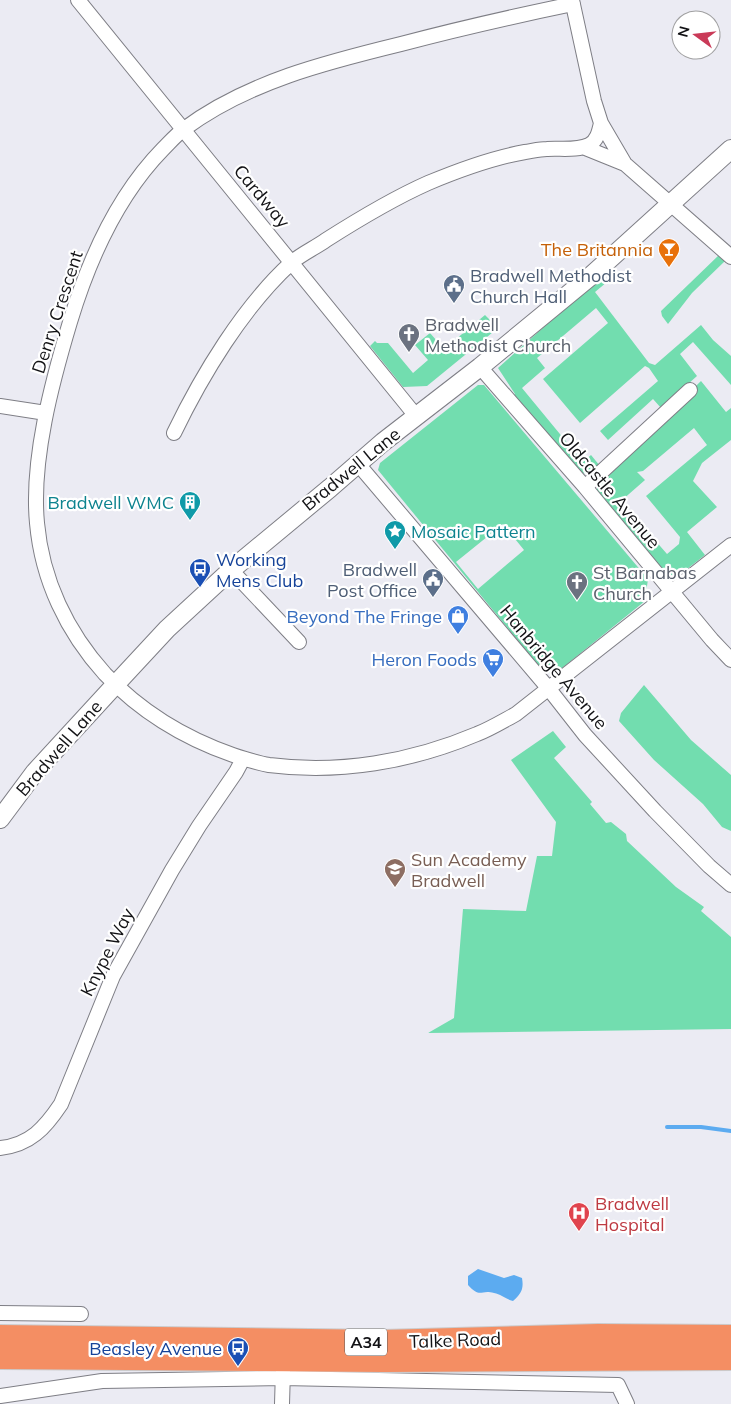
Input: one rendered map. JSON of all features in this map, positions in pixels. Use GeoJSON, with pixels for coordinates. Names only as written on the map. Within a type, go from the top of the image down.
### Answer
{"type":"FeatureCollection","features":[{"type":"Feature","properties":{"kind":"highway","name":"Talke Road"},"geometry":{"type":"LineString","coordinates":[[0,1337],[283,1360],[382,1342],[598,1336],[731,1337]]}},
{"type":"Feature","properties":{"kind":"highway"},"geometry":{"type":"LineString","coordinates":[[598,1336],[596,1351],[599,1353],[701,1358]]}},
{"type":"Feature","properties":{"kind":"highway","name":"Talke Road"},"geometry":{"type":"LineString","coordinates":[[0,1357],[283,1360],[731,1358]]}},
{"type":"Feature","properties":{"kind":"street","name":"Cardway"},"geometry":{"type":"LineString","coordinates":[[78,0],[416,416]]}},
{"type":"Feature","properties":{"kind":"street","name":"Denry Crescent"},"geometry":{"type":"LineString","coordinates":[[573,2],[361,54],[281,78],[214,110],[182,130],[154,159],[133,186],[111,221],[94,256],[81,286],[53,379],[40,450],[36,521],[50,586],[65,619],[92,659],[133,702],[174,730],[211,748],[267,765],[324,768],[371,765],[440,748],[478,734],[516,714],[731,545]]}},
{"type":"Feature","properties":{"kind":"street"},"geometry":{"type":"LineString","coordinates":[[573,2],[594,102],[601,124],[625,164],[731,257]]}},
{"type":"Feature","properties":{"kind":"street"},"geometry":{"type":"LineString","coordinates":[[174,433],[195,390],[219,352],[262,295],[292,262],[365,215],[412,190],[465,168],[524,152],[546,149],[583,148],[595,140],[601,124]]}},
{"type":"Feature","properties":{"kind":"street"},"geometry":{"type":"LineString","coordinates":[[583,148],[625,164]]}},
{"type":"Feature","properties":{"kind":"street","name":"Bradwell Lane"},"geometry":{"type":"LineString","coordinates":[[0,818],[35,772],[167,629],[231,570],[416,416],[480,367],[592,275],[731,149]]}},
{"type":"Feature","properties":{"kind":"street","name":"Oldcastle Avenue"},"geometry":{"type":"LineString","coordinates":[[480,367],[585,487],[731,660]]}},
{"type":"Feature","properties":{"kind":"street"},"geometry":{"type":"LineString","coordinates":[[585,487],[690,390]]}},
{"type":"Feature","properties":{"kind":"street"},"geometry":{"type":"LineString","coordinates":[[0,406],[46,413]]}},
{"type":"Feature","properties":{"kind":"street","name":"Hanbridge Avenue"},"geometry":{"type":"LineString","coordinates":[[358,464],[549,689],[585,735],[654,811],[709,866],[731,885]]}},
{"type":"Feature","properties":{"kind":"street"},"geometry":{"type":"LineString","coordinates":[[231,570],[299,642]]}},
{"type":"Feature","properties":{"kind":"street","name":"Knype Way"},"geometry":{"type":"LineString","coordinates":[[0,1148],[24,1142],[50,1122],[61,1104],[112,976],[172,870],[236,772],[243,758]]}},
{"type":"Feature","properties":{"kind":"street"},"geometry":{"type":"LineString","coordinates":[[0,1313],[81,1314]]}},
{"type":"Feature","properties":{"kind":"street"},"geometry":{"type":"LineString","coordinates":[[0,1396],[102,1381],[283,1360],[282,1404]]}},
{"type":"Feature","properties":{"kind":"street","name":"Talke Road"},"geometry":{"type":"LineString","coordinates":[[283,1360],[618,1385],[627,1404]]}},
{"type":"Feature","properties":{"kind":"green space"},"geometry":{"type":"Polygon","coordinates":[[[719,255],[725,261],[692,293],[668,324],[661,311],[719,255]]]}},
{"type":"Feature","properties":{"kind":"green space"},"geometry":{"type":"Polygon","coordinates":[[[602,275],[607,282],[595,292],[649,363],[655,365],[701,325],[713,340],[731,356],[731,385],[693,342],[680,354],[697,376],[661,408],[653,399],[608,440],[600,431],[658,381],[649,368],[645,366],[580,423],[543,379],[608,323],[596,308],[537,358],[545,368],[522,388],[583,462],[591,455],[600,466],[591,472],[580,473],[513,396],[515,394],[498,368],[602,275]]]}},
{"type":"Feature","properties":{"kind":"green space"},"geometry":{"type":"Polygon","coordinates":[[[485,315],[498,328],[427,386],[403,387],[370,346],[375,341],[377,343],[388,343],[413,373],[428,360],[415,345],[430,333],[444,349],[485,315]]]}},
{"type":"Feature","properties":{"kind":"green space"},"geometry":{"type":"Polygon","coordinates":[[[701,381],[726,412],[731,408],[731,440],[702,463],[693,481],[717,507],[687,532],[705,555],[678,576],[664,574],[597,495],[600,480],[701,381]],[[694,428],[643,471],[637,472],[645,480],[621,501],[667,554],[679,544],[680,537],[646,496],[707,445],[694,428]]]}},
{"type":"Feature","properties":{"kind":"green space"},"geometry":{"type":"Polygon","coordinates":[[[478,385],[484,385],[648,579],[645,601],[556,673],[547,673],[542,670],[378,470],[380,463],[478,385]],[[503,524],[456,562],[478,589],[524,550],[503,524]]]}},
{"type":"Feature","properties":{"kind":"green space"},"geometry":{"type":"Polygon","coordinates":[[[644,685],[691,740],[731,775],[731,831],[722,827],[703,804],[654,760],[619,721],[621,713],[644,685]]]}},
{"type":"Feature","properties":{"kind":"green space"},"geometry":{"type":"Polygon","coordinates":[[[553,731],[566,747],[554,758],[592,802],[590,804],[606,823],[611,822],[626,834],[627,841],[676,887],[704,907],[701,911],[731,937],[731,1029],[428,1033],[454,1018],[463,909],[526,911],[537,856],[552,856],[556,822],[511,760],[553,731]]]}},
{"type":"Feature","properties":{"kind":"water"},"geometry":{"type":"Polygon","coordinates":[[[478,1269],[504,1278],[514,1275],[522,1278],[523,1285],[520,1294],[513,1301],[489,1292],[476,1292],[468,1285],[468,1276],[478,1269]]]}},
{"type":"Feature","properties":{"kind":"waterway"},"geometry":{"type":"LineString","coordinates":[[667,1127],[701,1127],[731,1131]]}},
{"type":"Feature","properties":{"kind":"place","name":"The Britannia"},"geometry":{"type":"Point","coordinates":[669,268]}},
{"type":"Feature","properties":{"kind":"place","name":"Bradwell Methodist Church Hall"},"geometry":{"type":"Point","coordinates":[454,304]}},
{"type":"Feature","properties":{"kind":"place","name":"Bradwell Methodist Church"},"geometry":{"type":"Point","coordinates":[409,353]}},
{"type":"Feature","properties":{"kind":"place","name":"Bradwell WMC"},"geometry":{"type":"Point","coordinates":[190,521]}},
{"type":"Feature","properties":{"kind":"place","name":"Mosaic Pattern"},"geometry":{"type":"Point","coordinates":[395,550]}},
{"type":"Feature","properties":{"kind":"place","name":"Working Mens Club"},"geometry":{"type":"Point","coordinates":[200,588]}},
{"type":"Feature","properties":{"kind":"place","name":"Bradwell Post Office"},"geometry":{"type":"Point","coordinates":[433,598]}},
{"type":"Feature","properties":{"kind":"place","name":"St Barnabas Church"},"geometry":{"type":"Point","coordinates":[577,601]}},
{"type":"Feature","properties":{"kind":"place","name":"Beyond The Fringe"},"geometry":{"type":"Point","coordinates":[458,635]}},
{"type":"Feature","properties":{"kind":"place","name":"Heron Foods"},"geometry":{"type":"Point","coordinates":[493,678]}},
{"type":"Feature","properties":{"kind":"place","name":"Sun Academy Bradwell"},"geometry":{"type":"Point","coordinates":[395,888]}},
{"type":"Feature","properties":{"kind":"place","name":"Bradwell Hospital"},"geometry":{"type":"Point","coordinates":[579,1232]}},
{"type":"Feature","properties":{"kind":"place","name":"Beasley Avenue"},"geometry":{"type":"Point","coordinates":[238,1367]}}]}
